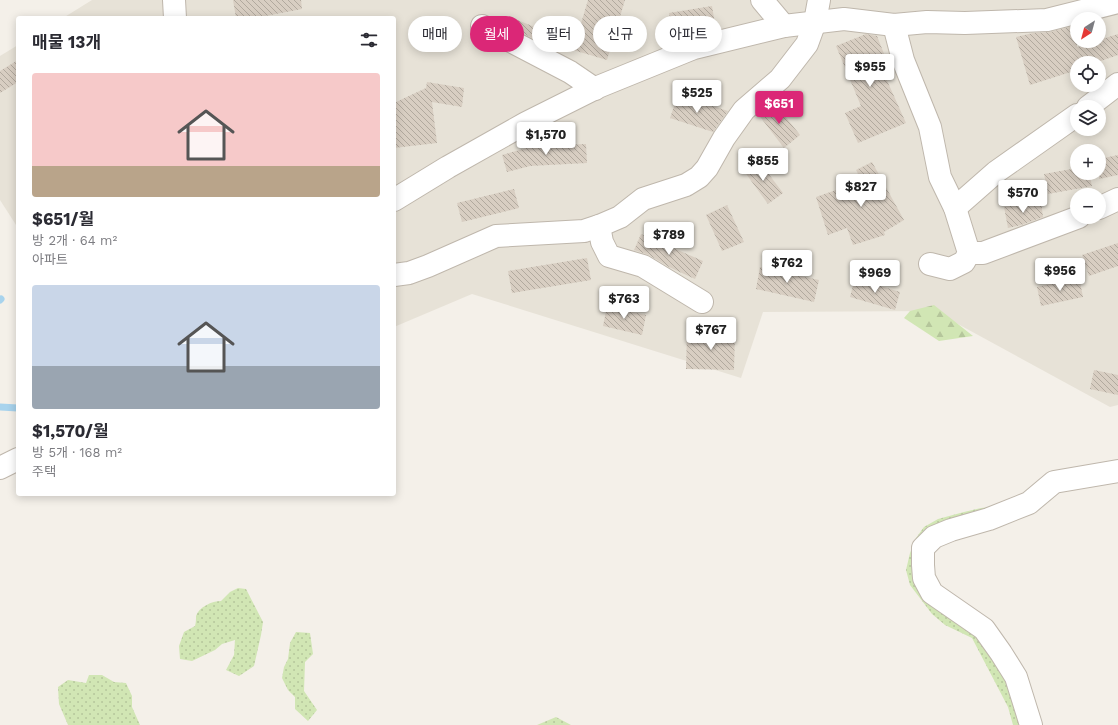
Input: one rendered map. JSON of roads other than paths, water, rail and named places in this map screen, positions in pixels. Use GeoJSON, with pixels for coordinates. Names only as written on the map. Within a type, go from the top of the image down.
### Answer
{"type":"FeatureCollection","features":[{"type":"Feature","properties":{"kind":"street"},"geometry":{"type":"LineString","coordinates":[[174,0],[175,16]]}},
{"type":"Feature","properties":{"kind":"street"},"geometry":{"type":"LineString","coordinates":[[762,0],[784,26]]}},
{"type":"Feature","properties":{"kind":"street"},"geometry":{"type":"LineString","coordinates":[[396,275],[409,273],[428,266],[478,242],[496,236],[584,231],[620,217],[643,200],[686,185],[707,168],[730,128],[744,110],[780,79],[795,61],[807,44],[815,22],[819,0]]}},
{"type":"Feature","properties":{"kind":"street"},"geometry":{"type":"LineString","coordinates":[[396,199],[448,167],[526,123],[595,88],[694,48],[784,26],[815,22],[844,19],[894,25],[927,22],[964,23],[1047,20],[1118,2]]}},
{"type":"Feature","properties":{"kind":"street"},"geometry":{"type":"LineString","coordinates":[[894,25],[903,60],[930,127],[940,177],[955,208],[969,253],[964,262],[950,269],[930,264]]}},
{"type":"Feature","properties":{"kind":"street"},"geometry":{"type":"LineString","coordinates":[[524,48],[570,72],[595,88]]}},
{"type":"Feature","properties":{"kind":"street"},"geometry":{"type":"LineString","coordinates":[[1097,100],[1118,84]]}},
{"type":"Feature","properties":{"kind":"street"},"geometry":{"type":"LineString","coordinates":[[955,208],[996,172],[1070,120]]}},
{"type":"Feature","properties":{"kind":"street"},"geometry":{"type":"LineString","coordinates":[[1106,205],[1118,199]]}},
{"type":"Feature","properties":{"kind":"street"},"geometry":{"type":"LineString","coordinates":[[969,253],[983,253],[1070,220]]}},
{"type":"Feature","properties":{"kind":"street"},"geometry":{"type":"LineString","coordinates":[[599,226],[602,242],[609,256],[642,266],[702,302]]}},
{"type":"Feature","properties":{"kind":"street"},"geometry":{"type":"LineString","coordinates":[[0,468],[16,460]]}},
{"type":"Feature","properties":{"kind":"street"},"geometry":{"type":"LineString","coordinates":[[1031,725],[1016,677],[984,629],[932,593],[924,578],[924,548],[934,538],[951,530],[989,520],[1029,503],[1054,482],[1118,471]]}},
{"type":"Feature","properties":{"kind":"waterway"},"geometry":{"type":"LineString","coordinates":[[0,407],[16,408]]}}]}
